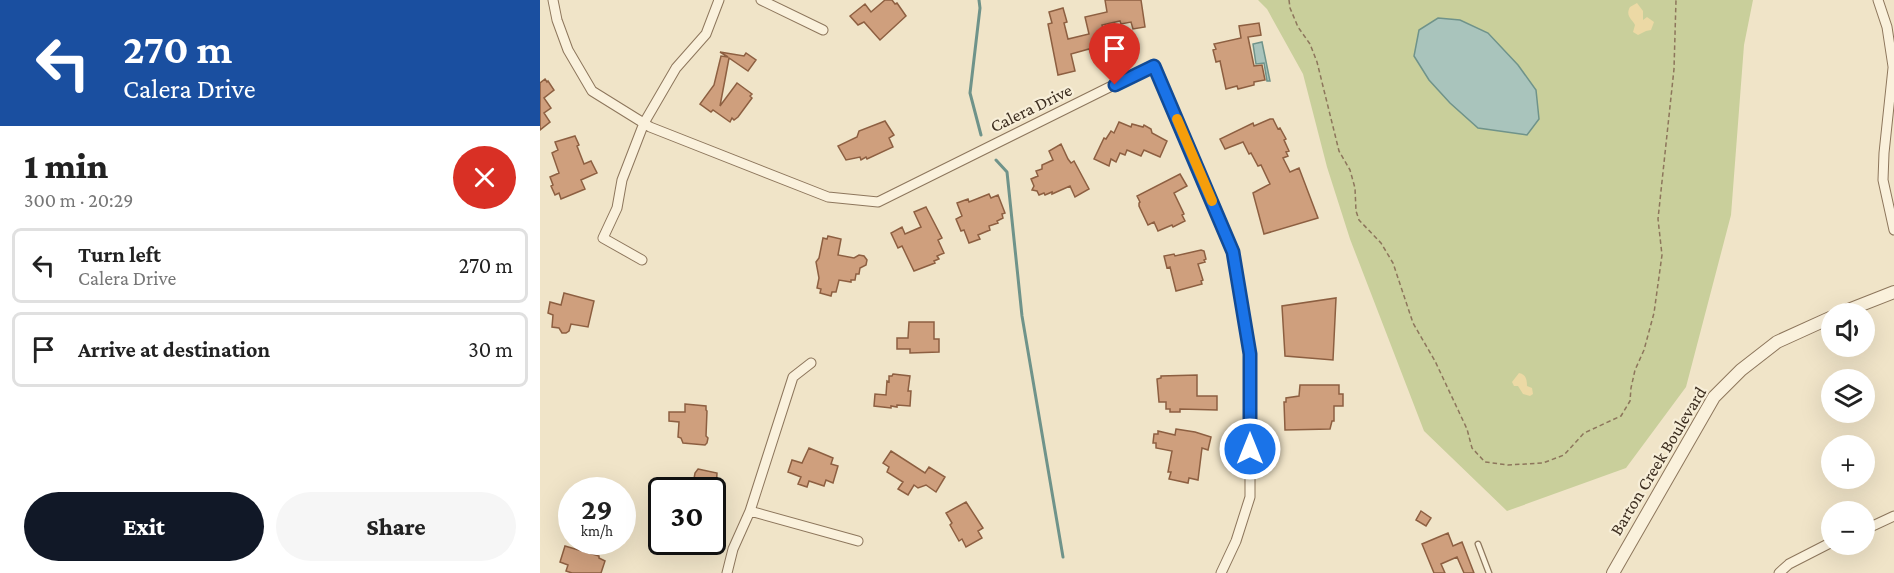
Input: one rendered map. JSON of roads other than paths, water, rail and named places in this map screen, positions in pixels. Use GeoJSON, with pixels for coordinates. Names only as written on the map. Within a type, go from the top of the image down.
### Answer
{"type":"FeatureCollection","features":[{"type":"Feature","properties":{"kind":"street","name":"Calera Drive"},"geometry":{"type":"LineString","coordinates":[[553,0],[557,20],[568,50],[592,91],[650,127],[828,197],[878,202],[1154,66],[1233,252],[1250,354],[1250,497],[1236,541],[1221,573]]}},
{"type":"Feature","properties":{"kind":"street"},"geometry":{"type":"LineString","coordinates":[[642,260],[603,238],[617,208],[622,180],[644,123],[676,68],[706,34],[719,0]]}},
{"type":"Feature","properties":{"kind":"street"},"geometry":{"type":"LineString","coordinates":[[760,0],[823,30]]}},
{"type":"Feature","properties":{"kind":"street"},"geometry":{"type":"LineString","coordinates":[[1878,0],[1887,27],[1894,70],[1883,180],[1894,230]]}},
{"type":"Feature","properties":{"kind":"street"},"geometry":{"type":"LineString","coordinates":[[1866,303],[1894,292]]}},
{"type":"Feature","properties":{"kind":"street","name":"Barton Creek Boulevard"},"geometry":{"type":"LineString","coordinates":[[1613,573],[1713,397],[1741,370],[1777,342],[1821,322]]}},
{"type":"Feature","properties":{"kind":"street"},"geometry":{"type":"LineString","coordinates":[[727,573],[733,549],[750,511],[793,377],[811,363]]}},
{"type":"Feature","properties":{"kind":"street"},"geometry":{"type":"LineString","coordinates":[[750,511],[858,541]]}},
{"type":"Feature","properties":{"kind":"street"},"geometry":{"type":"LineString","coordinates":[[1875,525],[1894,516]]}},
{"type":"Feature","properties":{"kind":"street"},"geometry":{"type":"LineString","coordinates":[[1779,573],[1789,564],[1821,548]]}},
{"type":"Feature","properties":{"kind":"lane"},"geometry":{"type":"LineString","coordinates":[[1478,544],[1488,573]]}},
{"type":"Feature","properties":{"kind":"water"},"geometry":{"type":"Polygon","coordinates":[[[1438,18],[1460,20],[1488,33],[1518,65],[1536,90],[1539,119],[1527,135],[1478,128],[1429,80],[1414,56],[1419,30],[1438,18]]]}},
{"type":"Feature","properties":{"kind":"water"},"geometry":{"type":"Polygon","coordinates":[[[1262,42],[1270,81],[1267,81],[1264,63],[1256,64],[1253,44],[1262,42]]]}},
{"type":"Feature","properties":{"kind":"waterway"},"geometry":{"type":"LineString","coordinates":[[979,0],[970,93],[981,135]]}},
{"type":"Feature","properties":{"kind":"waterway"},"geometry":{"type":"LineString","coordinates":[[996,160],[1007,172],[1022,316],[1063,557]]}}]}
